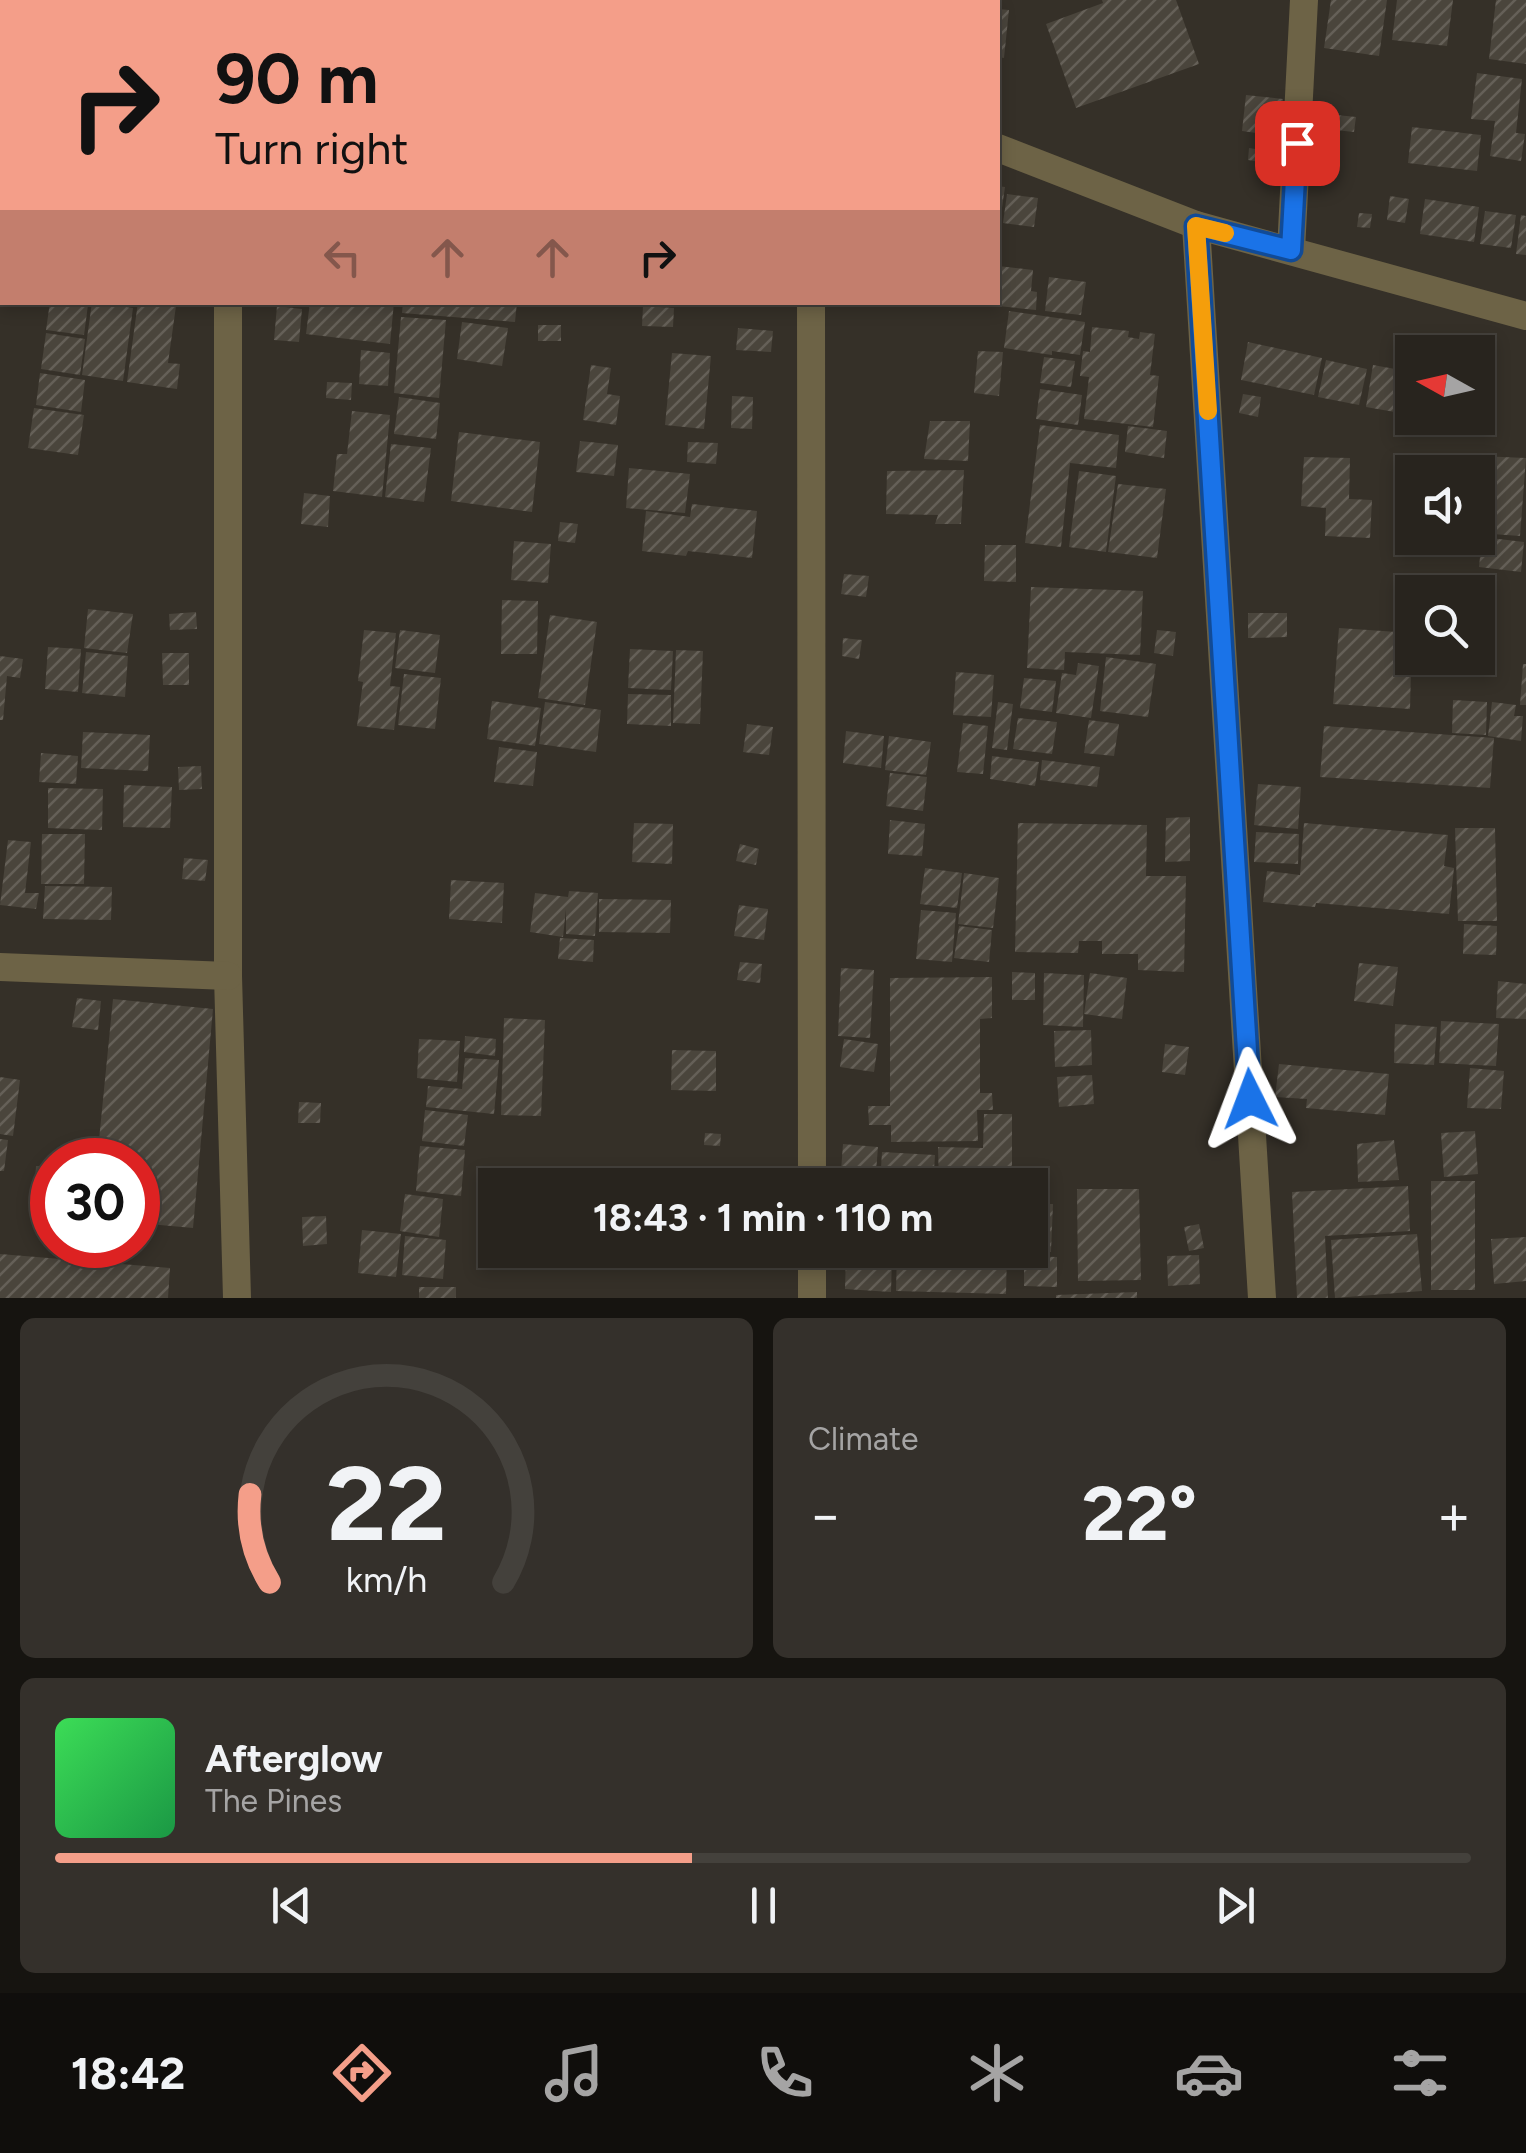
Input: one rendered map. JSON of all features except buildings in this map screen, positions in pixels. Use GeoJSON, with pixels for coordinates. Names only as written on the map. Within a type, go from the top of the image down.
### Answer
{"type":"FeatureCollection","features":[{"type":"Feature","properties":{"kind":"street"},"geometry":{"type":"LineString","coordinates":[[1291,250],[1304,0]]}},
{"type":"Feature","properties":{"kind":"street"},"geometry":{"type":"LineString","coordinates":[[1000,149],[1196,226],[1526,316]]}},
{"type":"Feature","properties":{"kind":"street"},"geometry":{"type":"LineString","coordinates":[[1196,226],[1262,1298]]}},
{"type":"Feature","properties":{"kind":"street"},"geometry":{"type":"LineString","coordinates":[[228,305],[228,976],[236,1298]]}},
{"type":"Feature","properties":{"kind":"street"},"geometry":{"type":"LineString","coordinates":[[811,305],[812,1168]]}},
{"type":"Feature","properties":{"kind":"street"},"geometry":{"type":"LineString","coordinates":[[0,967],[228,976]]}},
{"type":"Feature","properties":{"kind":"street"},"geometry":{"type":"LineString","coordinates":[[812,1268],[812,1298]]}},
{"type":"Feature","properties":{"kind":"slow traffic"},"geometry":{"type":"LineString","coordinates":[[1208,411],[1196,226],[1225,233]]}},
{"type":"Feature","properties":{"kind":"route"},"geometry":{"type":"LineString","coordinates":[[1250,1099],[1196,226],[1291,250],[1297,143]]}}]}
